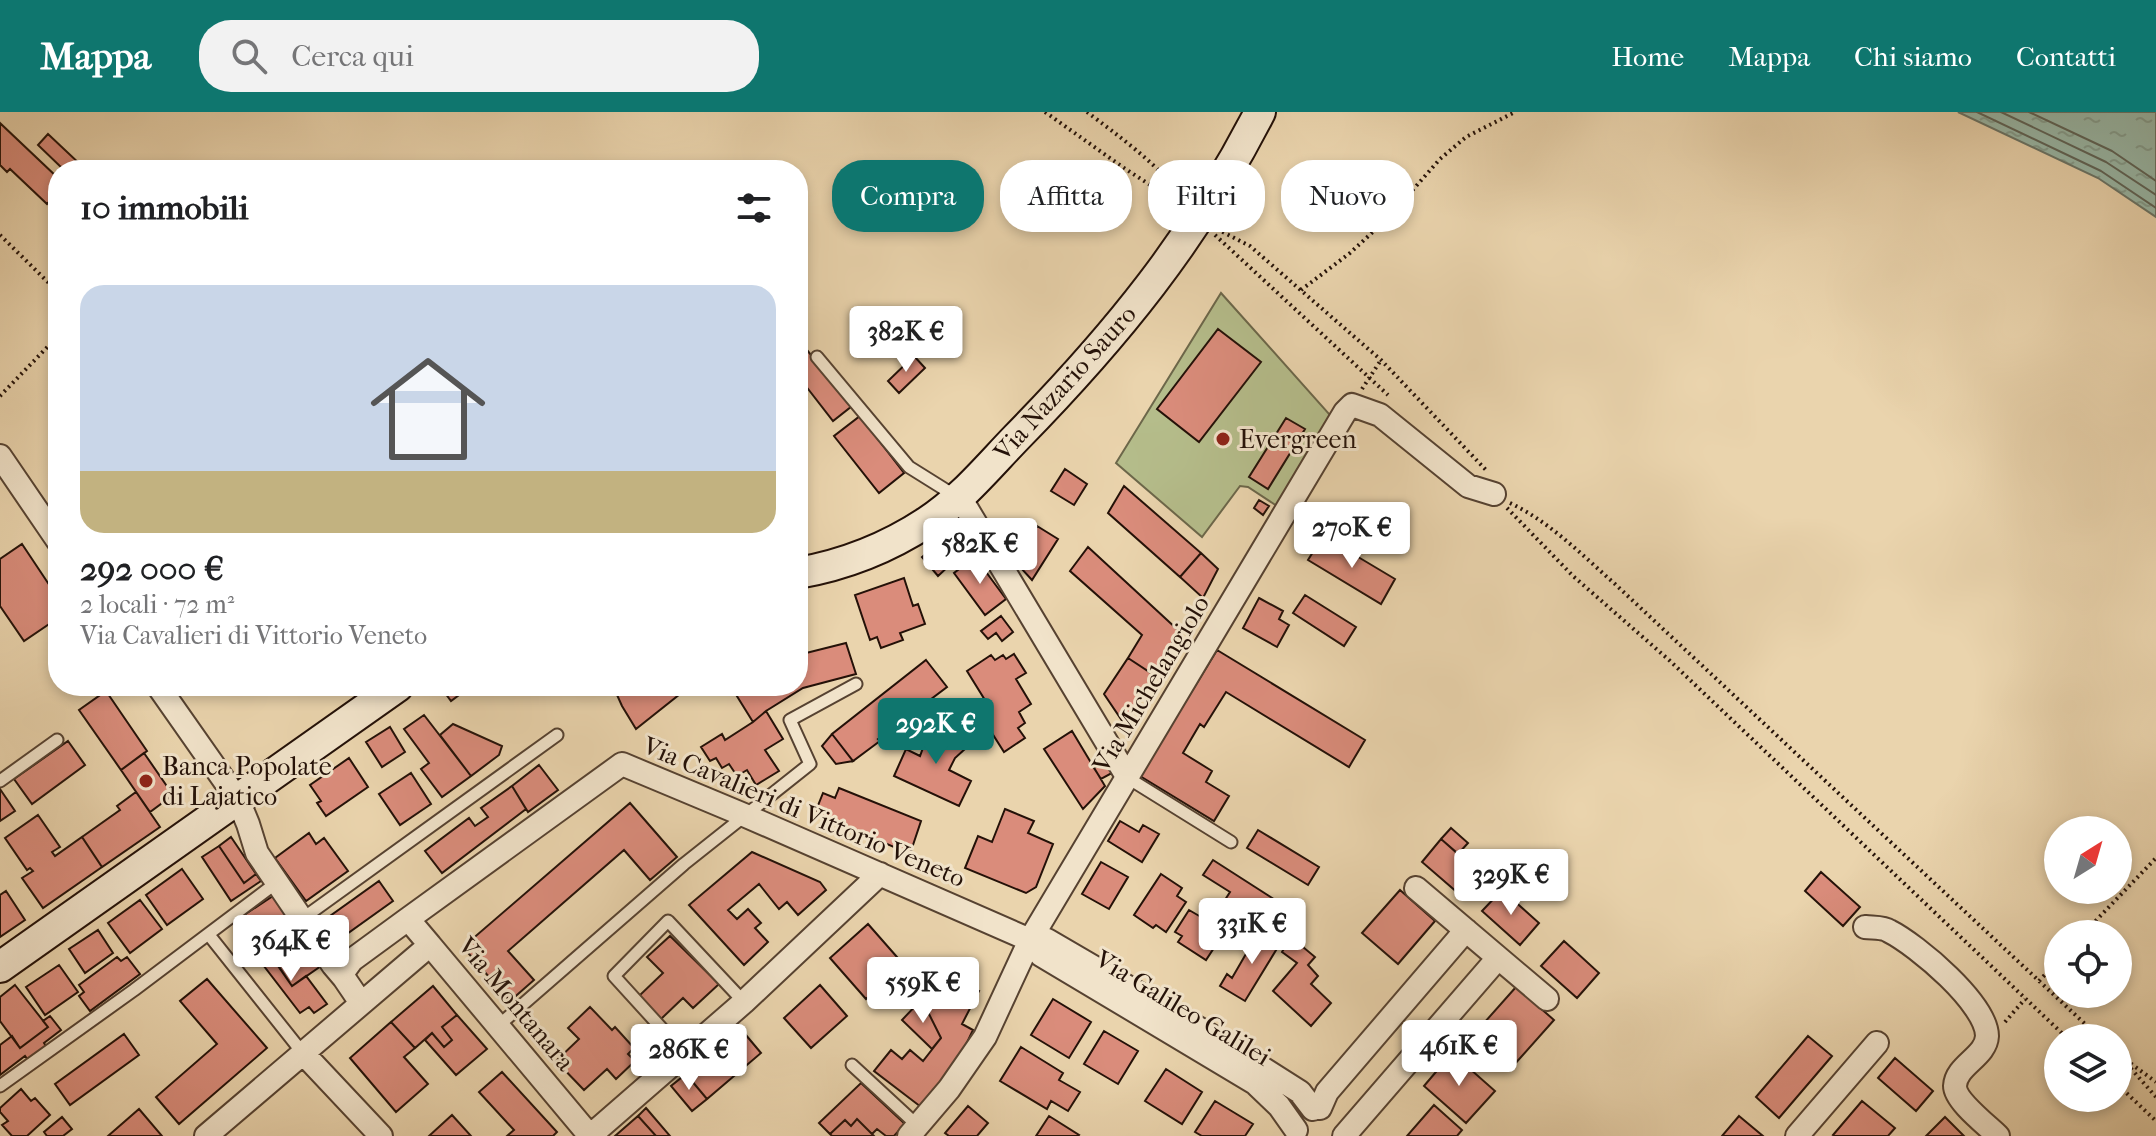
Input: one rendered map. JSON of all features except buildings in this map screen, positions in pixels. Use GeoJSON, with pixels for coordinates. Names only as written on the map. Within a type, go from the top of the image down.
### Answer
{"type":"FeatureCollection","features":[{"type":"Feature","properties":{"kind":"main road","name":"Via Nazario Sauro"},"geometry":{"type":"LineString","coordinates":[[1228,160],[1260,112]]}},
{"type":"Feature","properties":{"kind":"main road","name":"Via Nazario Sauro"},"geometry":{"type":"LineString","coordinates":[[808,571],[847,561],[880,548],[962,503],[1102,347],[1156,280],[1183,232]]}},
{"type":"Feature","properties":{"kind":"main road"},"geometry":{"type":"LineString","coordinates":[[0,967],[384,696]]}},
{"type":"Feature","properties":{"kind":"street","name":"Via Michelangiolo"},"geometry":{"type":"LineString","coordinates":[[916,1132],[985,1037],[1030,940],[1352,405],[1380,415],[1468,486],[1494,494]]}},
{"type":"Feature","properties":{"kind":"street"},"geometry":{"type":"LineString","coordinates":[[0,457],[48,527]]}},
{"type":"Feature","properties":{"kind":"street"},"geometry":{"type":"LineString","coordinates":[[962,503],[1128,778]]}},
{"type":"Feature","properties":{"kind":"street"},"geometry":{"type":"LineString","coordinates":[[165,696],[238,800],[257,853],[276,883],[361,1003]]}},
{"type":"Feature","properties":{"kind":"street","name":"Via Cavalieri di Vittorio Veneto"},"geometry":{"type":"LineString","coordinates":[[344,978],[344,971],[352,960],[622,764],[1030,940]]}},
{"type":"Feature","properties":{"kind":"street","name":"Via Montanara"},"geometry":{"type":"LineString","coordinates":[[430,945],[590,1136],[744,1002],[880,874]]}},
{"type":"Feature","properties":{"kind":"street"},"geometry":{"type":"LineString","coordinates":[[1416,888],[1547,999]]}},
{"type":"Feature","properties":{"kind":"street"},"geometry":{"type":"LineString","coordinates":[[206,1136],[430,945],[408,919]]}},
{"type":"Feature","properties":{"kind":"street"},"geometry":{"type":"LineString","coordinates":[[1865,927],[1887,929],[1931,960],[1982,1015],[1987,1034],[1985,1046],[1958,1077],[1955,1088],[1959,1098],[1998,1136]]}},
{"type":"Feature","properties":{"kind":"street","name":"Via Galileo Galilei"},"geometry":{"type":"LineString","coordinates":[[1297,1133],[1301,1117],[1316,1108],[1466,930]]}},
{"type":"Feature","properties":{"kind":"street","name":"Via Galileo Galilei"},"geometry":{"type":"LineString","coordinates":[[1030,940],[1047,940],[1210,1035],[1300,1092],[1316,1108],[1337,1117],[1343,1136]]}},
{"type":"Feature","properties":{"kind":"street","name":"Via Galileo Galilei"},"geometry":{"type":"LineString","coordinates":[[1030,940],[1041,955],[1255,1083],[1279,1106],[1297,1133]]}},
{"type":"Feature","properties":{"kind":"street","name":"Via Galileo Galilei"},"geometry":{"type":"LineString","coordinates":[[1343,1136],[1498,958]]}},
{"type":"Feature","properties":{"kind":"street"},"geometry":{"type":"LineString","coordinates":[[1797,1136],[1877,1043]]}},
{"type":"Feature","properties":{"kind":"street"},"geometry":{"type":"LineString","coordinates":[[302,1052],[381,1136]]}},
{"type":"Feature","properties":{"kind":"lane"},"geometry":{"type":"LineString","coordinates":[[817,357],[909,467],[962,503]]}},
{"type":"Feature","properties":{"kind":"lane"},"geometry":{"type":"LineString","coordinates":[[498,1026],[684,864],[810,764],[790,720],[856,684]]}},
{"type":"Feature","properties":{"kind":"lane"},"geometry":{"type":"LineString","coordinates":[[302,919],[557,735]]}},
{"type":"Feature","properties":{"kind":"lane"},"geometry":{"type":"LineString","coordinates":[[0,781],[57,740]]}},
{"type":"Feature","properties":{"kind":"lane"},"geometry":{"type":"LineString","coordinates":[[1128,778],[1231,842]]}},
{"type":"Feature","properties":{"kind":"lane"},"geometry":{"type":"LineString","coordinates":[[0,1086],[276,883]]}},
{"type":"Feature","properties":{"kind":"lane"},"geometry":{"type":"LineString","coordinates":[[685,1054],[614,976],[668,921],[744,1002]]}},
{"type":"Feature","properties":{"kind":"lane"},"geometry":{"type":"LineString","coordinates":[[209,935],[302,1052]]}},
{"type":"Feature","properties":{"kind":"lane"},"geometry":{"type":"LineString","coordinates":[[852,1065],[916,1132]]}},
{"type":"Feature","properties":{"kind":"path"},"geometry":{"type":"LineString","coordinates":[[1045,112],[1148,184]]}},
{"type":"Feature","properties":{"kind":"path"},"geometry":{"type":"LineString","coordinates":[[1087,112],[1148,163]]}},
{"type":"Feature","properties":{"kind":"path"},"geometry":{"type":"LineString","coordinates":[[1301,290],[1350,253],[1388,218],[1440,159],[1466,137],[1515,112]]}},
{"type":"Feature","properties":{"kind":"path"},"geometry":{"type":"LineString","coordinates":[[1213,232],[1390,396]]}},
{"type":"Feature","properties":{"kind":"path"},"geometry":{"type":"LineString","coordinates":[[1225,232],[1250,246],[1381,360],[1489,473],[1494,494],[1573,576],[1680,671],[2052,1024]]}},
{"type":"Feature","properties":{"kind":"path"},"geometry":{"type":"LineString","coordinates":[[0,235],[48,282]]}},
{"type":"Feature","properties":{"kind":"path"},"geometry":{"type":"LineString","coordinates":[[0,396],[48,346]]}},
{"type":"Feature","properties":{"kind":"path"},"geometry":{"type":"LineString","coordinates":[[1370,377],[1381,360]]}},
{"type":"Feature","properties":{"kind":"path"},"geometry":{"type":"LineString","coordinates":[[1494,494],[1522,508],[1557,534],[1615,584],[2085,1024]]}},
{"type":"Feature","properties":{"kind":"path"},"geometry":{"type":"LineString","coordinates":[[2096,920],[2156,858]]}},
{"type":"Feature","properties":{"kind":"path"},"geometry":{"type":"LineString","coordinates":[[2039,981],[2044,976]]}},
{"type":"Feature","properties":{"kind":"path"},"geometry":{"type":"LineString","coordinates":[[1987,1034],[1998,1030],[2025,999]]}},
{"type":"Feature","properties":{"kind":"path"},"geometry":{"type":"LineString","coordinates":[[2132,1065],[2156,1082]]}},
{"type":"Feature","properties":{"kind":"path"},"geometry":{"type":"LineString","coordinates":[[2132,1070],[2156,1097]]}},
{"type":"Feature","properties":{"kind":"path"},"geometry":{"type":"LineString","coordinates":[[2132,1098],[2156,1121]]}},
{"type":"Feature","properties":{"kind":"green space","name":"Evergreen"},"geometry":{"type":"Polygon","coordinates":[[[1221,293],[1330,415],[1277,506],[1248,487],[1240,486],[1202,537],[1116,463],[1221,293]]]}},
{"type":"Feature","properties":{"kind":"water"},"geometry":{"type":"Polygon","coordinates":[[[1958,112],[2156,112],[2156,217],[2098,178],[1958,112]]]}},
{"type":"Feature","properties":{"kind":"place","name":"Evergreen"},"geometry":{"type":"Point","coordinates":[1223,439]}},
{"type":"Feature","properties":{"kind":"place","name":"Banca Popolate di Lajatico"},"geometry":{"type":"Point","coordinates":[146,781]}}]}
